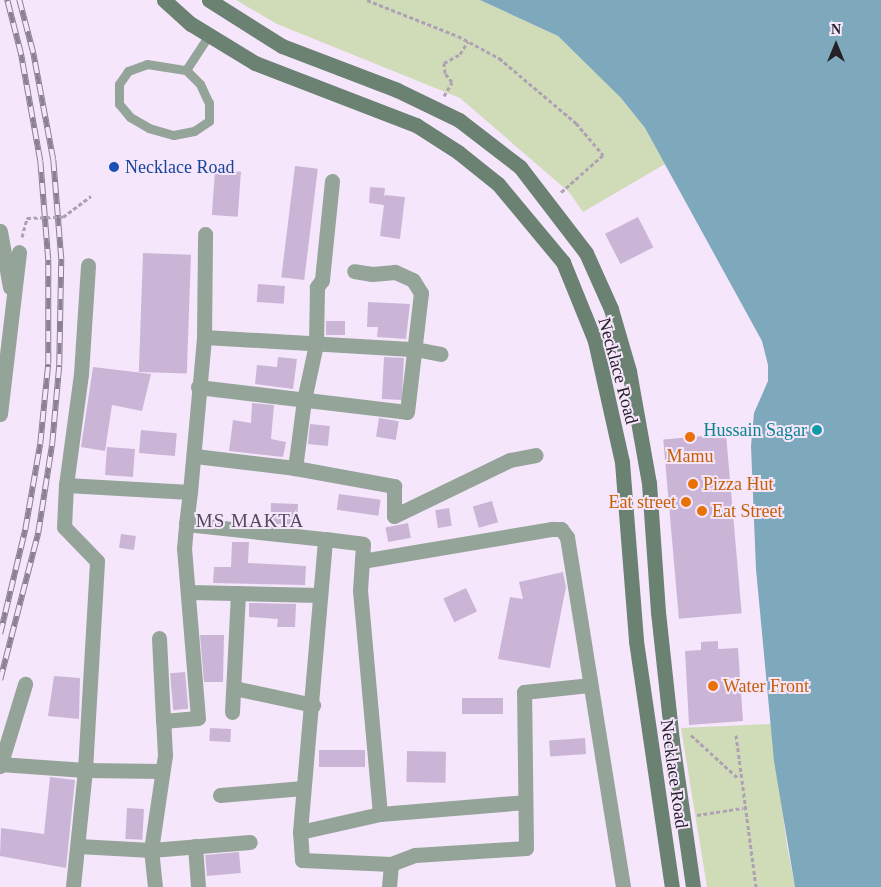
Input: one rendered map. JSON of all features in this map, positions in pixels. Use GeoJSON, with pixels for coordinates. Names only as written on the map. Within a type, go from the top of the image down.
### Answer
{"type":"FeatureCollection","features":[{"type":"Feature","properties":{"kind":"main road","name":"Necklace Road"},"geometry":{"type":"LineString","coordinates":[[164,0],[191,24],[255,64],[416,125],[433,136],[498,184],[563,262],[595,341],[622,462],[636,641],[672,887]]}},
{"type":"Feature","properties":{"kind":"main road","name":"Necklace Road"},"geometry":{"type":"LineString","coordinates":[[209,0],[282,46],[397,90],[459,120],[520,167],[586,253],[610,309],[630,370],[649,483],[659,622],[693,887]]}},
{"type":"Feature","properties":{"kind":"street"},"geometry":{"type":"LineString","coordinates":[[296,468],[304,400],[316,344],[317,287],[322,280],[332,182]]}},
{"type":"Feature","properties":{"kind":"street"},"geometry":{"type":"LineString","coordinates":[[0,231],[12,303]]}},
{"type":"Feature","properties":{"kind":"street"},"geometry":{"type":"LineString","coordinates":[[163,721],[198,718],[190,592],[184,549],[195,456],[198,387],[204,337],[205,234]]}},
{"type":"Feature","properties":{"kind":"street"},"geometry":{"type":"LineString","coordinates":[[0,414],[18,252]]}},
{"type":"Feature","properties":{"kind":"street"},"geometry":{"type":"LineString","coordinates":[[73,887],[85,770],[97,561],[64,527],[66,485],[80,374],[88,265]]}},
{"type":"Feature","properties":{"kind":"street"},"geometry":{"type":"LineString","coordinates":[[198,387],[406,412],[421,293],[413,280],[395,272],[372,274],[354,271]]}},
{"type":"Feature","properties":{"kind":"street"},"geometry":{"type":"LineString","coordinates":[[204,337],[415,349],[440,354]]}},
{"type":"Feature","properties":{"kind":"street"},"geometry":{"type":"LineString","coordinates":[[195,456],[296,468],[394,486],[394,516],[510,460],[536,455]]}},
{"type":"Feature","properties":{"kind":"street"},"geometry":{"type":"LineString","coordinates":[[66,485],[190,492]]}},
{"type":"Feature","properties":{"kind":"street"},"geometry":{"type":"LineString","coordinates":[[186,524],[363,544],[360,590],[380,814]]}},
{"type":"Feature","properties":{"kind":"street"},"geometry":{"type":"LineString","coordinates":[[362,561],[561,529],[567,537],[589,685],[623,887]]}},
{"type":"Feature","properties":{"kind":"street"},"geometry":{"type":"LineString","coordinates":[[325,539],[319,595],[313,705],[303,788],[300,832],[302,860],[391,864],[415,855],[526,848],[524,692],[589,685]]}},
{"type":"Feature","properties":{"kind":"street"},"geometry":{"type":"LineString","coordinates":[[190,592],[319,595]]}},
{"type":"Feature","properties":{"kind":"street"},"geometry":{"type":"LineString","coordinates":[[232,712],[238,593]]}},
{"type":"Feature","properties":{"kind":"street"},"geometry":{"type":"LineString","coordinates":[[155,887],[151,850],[165,755],[160,638]]}},
{"type":"Feature","properties":{"kind":"street"},"geometry":{"type":"LineString","coordinates":[[25,684],[0,765],[85,770],[162,771]]}},
{"type":"Feature","properties":{"kind":"street"},"geometry":{"type":"LineString","coordinates":[[234,688],[313,705]]}},
{"type":"Feature","properties":{"kind":"street"},"geometry":{"type":"LineString","coordinates":[[220,795],[303,788]]}},
{"type":"Feature","properties":{"kind":"street"},"geometry":{"type":"LineString","coordinates":[[300,832],[380,814],[525,802]]}},
{"type":"Feature","properties":{"kind":"street"},"geometry":{"type":"LineString","coordinates":[[78,846],[151,850],[250,842]]}},
{"type":"Feature","properties":{"kind":"street"},"geometry":{"type":"LineString","coordinates":[[195,846],[198,887]]}},
{"type":"Feature","properties":{"kind":"street"},"geometry":{"type":"LineString","coordinates":[[389,887],[391,864]]}},
{"type":"Feature","properties":{"kind":"lane"},"geometry":{"type":"LineString","coordinates":[[186,70],[209,35]]}},
{"type":"Feature","properties":{"kind":"lane"},"geometry":{"type":"LineString","coordinates":[[147,64],[186,70],[200,84],[209,103],[209,121],[194,131],[173,135],[149,128],[130,118],[119,104],[119,84],[128,71],[147,64]]}},
{"type":"Feature","properties":{"kind":"path"},"geometry":{"type":"LineString","coordinates":[[367,0],[468,41],[500,58],[576,123],[603,156],[548,204]]}},
{"type":"Feature","properties":{"kind":"path"},"geometry":{"type":"LineString","coordinates":[[436,110],[452,82],[445,73],[444,64],[460,54],[468,41]]}},
{"type":"Feature","properties":{"kind":"path"},"geometry":{"type":"LineString","coordinates":[[27,218],[63,217],[92,196]]}},
{"type":"Feature","properties":{"kind":"path"},"geometry":{"type":"LineString","coordinates":[[691,735],[739,779]]}},
{"type":"Feature","properties":{"kind":"path"},"geometry":{"type":"LineString","coordinates":[[736,735],[739,779],[756,887]]}},
{"type":"Feature","properties":{"kind":"path"},"geometry":{"type":"LineString","coordinates":[[684,817],[743,808]]}},
{"type":"Feature","properties":{"kind":"green space"},"geometry":{"type":"Polygon","coordinates":[[[236,0],[480,0],[558,36],[621,98],[645,128],[665,164],[583,212],[569,192],[460,98],[277,24],[236,0]]]}},
{"type":"Feature","properties":{"kind":"green space"},"geometry":{"type":"Polygon","coordinates":[[[771,724],[787,846],[795,887],[707,887],[681,728],[771,724]]]}},
{"type":"Feature","properties":{"kind":"water","name":"Hussain Sagar"},"geometry":{"type":"Polygon","coordinates":[[[480,0],[881,0],[881,887],[795,887],[774,761],[756,569],[751,446],[754,413],[768,381],[768,365],[762,341],[645,128],[621,98],[558,36],[480,0]]]}},
{"type":"Feature","properties":{"kind":"building"},"geometry":{"type":"Polygon","coordinates":[[[295,166],[318,169],[304,280],[281,277],[295,166]]]}},
{"type":"Feature","properties":{"kind":"building"},"geometry":{"type":"Polygon","coordinates":[[[215,170],[241,172],[238,217],[212,215],[215,170]]]}},
{"type":"Feature","properties":{"kind":"building"},"geometry":{"type":"Polygon","coordinates":[[[370,187],[385,188],[384,197],[385,195],[405,197],[400,239],[380,236],[384,205],[369,203],[370,187]]]}},
{"type":"Feature","properties":{"kind":"building"},"geometry":{"type":"Polygon","coordinates":[[[638,217],[653,247],[620,264],[605,234],[638,217]]]}},
{"type":"Feature","properties":{"kind":"building"},"geometry":{"type":"Polygon","coordinates":[[[143,253],[191,255],[187,374],[139,372],[143,253]]]}},
{"type":"Feature","properties":{"kind":"building"},"geometry":{"type":"Polygon","coordinates":[[[258,284],[285,286],[284,304],[257,302],[258,284]]]}},
{"type":"Feature","properties":{"kind":"building"},"geometry":{"type":"Polygon","coordinates":[[[368,302],[410,304],[406,339],[377,337],[378,327],[367,327],[368,302]]]}},
{"type":"Feature","properties":{"kind":"building"},"geometry":{"type":"Polygon","coordinates":[[[326,321],[345,321],[345,335],[326,335],[326,321]]]}},
{"type":"Feature","properties":{"kind":"building"},"geometry":{"type":"Polygon","coordinates":[[[278,357],[297,359],[293,389],[255,384],[257,365],[277,367],[278,357]]]}},
{"type":"Feature","properties":{"kind":"building"},"geometry":{"type":"Polygon","coordinates":[[[384,357],[404,358],[402,400],[382,399],[384,357]]]}},
{"type":"Feature","properties":{"kind":"building"},"geometry":{"type":"Polygon","coordinates":[[[93,367],[151,374],[142,411],[112,405],[105,451],[81,447],[93,367]]]}},
{"type":"Feature","properties":{"kind":"building"},"geometry":{"type":"Polygon","coordinates":[[[252,403],[274,405],[271,439],[286,442],[283,457],[229,451],[233,420],[251,423],[252,403]]]}},
{"type":"Feature","properties":{"kind":"building"},"geometry":{"type":"Polygon","coordinates":[[[379,418],[399,421],[396,440],[376,437],[379,418]]]}},
{"type":"Feature","properties":{"kind":"building"},"geometry":{"type":"Polygon","coordinates":[[[310,424],[330,426],[328,446],[308,444],[310,424]]]}},
{"type":"Feature","properties":{"kind":"building"},"geometry":{"type":"Polygon","coordinates":[[[141,430],[177,433],[175,456],[139,453],[141,430]]]}},
{"type":"Feature","properties":{"kind":"building"},"geometry":{"type":"Polygon","coordinates":[[[726,434],[742,613],[679,619],[663,439],[726,434]]]}},
{"type":"Feature","properties":{"kind":"building"},"geometry":{"type":"Polygon","coordinates":[[[107,447],[135,449],[133,477],[105,475],[107,447]]]}},
{"type":"Feature","properties":{"kind":"building"},"geometry":{"type":"Polygon","coordinates":[[[339,494],[381,500],[378,516],[337,510],[339,494]]]}},
{"type":"Feature","properties":{"kind":"building"},"geometry":{"type":"Polygon","coordinates":[[[492,501],[498,522],[479,528],[473,507],[492,501]]]}},
{"type":"Feature","properties":{"kind":"building"},"geometry":{"type":"Polygon","coordinates":[[[271,503],[298,504],[297,525],[270,524],[271,503]]]}},
{"type":"Feature","properties":{"kind":"building"},"geometry":{"type":"Polygon","coordinates":[[[449,508],[452,526],[438,528],[435,510],[449,508]]]}},
{"type":"Feature","properties":{"kind":"building"},"geometry":{"type":"Polygon","coordinates":[[[408,523],[411,538],[388,542],[385,527],[408,523]]]}},
{"type":"Feature","properties":{"kind":"building"},"geometry":{"type":"Polygon","coordinates":[[[121,534],[136,536],[134,550],[119,548],[121,534]]]}},
{"type":"Feature","properties":{"kind":"building"},"geometry":{"type":"Polygon","coordinates":[[[232,542],[249,542],[248,563],[306,566],[305,585],[213,583],[214,567],[231,567],[232,542]]]}},
{"type":"Feature","properties":{"kind":"building"},"geometry":{"type":"Polygon","coordinates":[[[563,572],[566,587],[550,668],[498,659],[510,597],[523,599],[519,582],[563,572]]]}},
{"type":"Feature","properties":{"kind":"building"},"geometry":{"type":"Polygon","coordinates":[[[466,588],[477,612],[454,622],[443,599],[466,588]]]}},
{"type":"Feature","properties":{"kind":"building"},"geometry":{"type":"Polygon","coordinates":[[[249,603],[296,604],[295,627],[277,627],[278,619],[249,617],[249,603]]]}},
{"type":"Feature","properties":{"kind":"building"},"geometry":{"type":"Polygon","coordinates":[[[200,635],[224,635],[223,682],[204,682],[200,635]]]}},
{"type":"Feature","properties":{"kind":"building"},"geometry":{"type":"Polygon","coordinates":[[[718,641],[718,649],[738,648],[743,721],[689,725],[685,651],[701,650],[701,642],[718,641]]]}},
{"type":"Feature","properties":{"kind":"building"},"geometry":{"type":"Polygon","coordinates":[[[185,672],[188,709],[173,710],[170,673],[185,672]]]}},
{"type":"Feature","properties":{"kind":"building"},"geometry":{"type":"Polygon","coordinates":[[[54,676],[80,678],[79,719],[48,716],[54,676]]]}},
{"type":"Feature","properties":{"kind":"building"},"geometry":{"type":"Polygon","coordinates":[[[462,698],[503,698],[503,714],[462,714],[462,698]]]}},
{"type":"Feature","properties":{"kind":"building"},"geometry":{"type":"Polygon","coordinates":[[[210,728],[231,729],[230,742],[209,741],[210,728]]]}},
{"type":"Feature","properties":{"kind":"building"},"geometry":{"type":"Polygon","coordinates":[[[585,738],[586,754],[550,756],[549,741],[585,738]]]}},
{"type":"Feature","properties":{"kind":"building"},"geometry":{"type":"Polygon","coordinates":[[[319,750],[365,750],[365,767],[319,767],[319,750]]]}},
{"type":"Feature","properties":{"kind":"building"},"geometry":{"type":"Polygon","coordinates":[[[407,751],[446,752],[445,783],[406,782],[407,751]]]}},
{"type":"Feature","properties":{"kind":"building"},"geometry":{"type":"Polygon","coordinates":[[[50,777],[75,780],[66,868],[0,856],[1,828],[44,834],[50,777]]]}},
{"type":"Feature","properties":{"kind":"building"},"geometry":{"type":"Polygon","coordinates":[[[127,808],[144,809],[142,840],[125,839],[127,808]]]}},
{"type":"Feature","properties":{"kind":"building"},"geometry":{"type":"Polygon","coordinates":[[[239,852],[241,873],[207,876],[205,855],[239,852]]]}},
{"type":"Feature","properties":{"kind":"railway"},"geometry":{"type":"LineString","coordinates":[[0,634],[25,530],[40,444],[48,364],[48,260],[40,161],[21,55],[7,0]]}},
{"type":"Feature","properties":{"kind":"railway"},"geometry":{"type":"LineString","coordinates":[[0,680],[38,533],[52,444],[59,365],[61,259],[53,160],[33,53],[19,0]]}},
{"type":"Feature","properties":{"kind":"place","name":"Necklace Road"},"geometry":{"type":"Point","coordinates":[114,167]}},
{"type":"Feature","properties":{"kind":"place","name":"Hussain Sagar"},"geometry":{"type":"Point","coordinates":[817,430]}},
{"type":"Feature","properties":{"kind":"place","name":"Mamu"},"geometry":{"type":"Point","coordinates":[690,437]}},
{"type":"Feature","properties":{"kind":"place","name":"Pizza Hut"},"geometry":{"type":"Point","coordinates":[693,484]}},
{"type":"Feature","properties":{"kind":"place","name":"Eat street"},"geometry":{"type":"Point","coordinates":[686,502]}},
{"type":"Feature","properties":{"kind":"place","name":"Eat Street"},"geometry":{"type":"Point","coordinates":[702,511]}},
{"type":"Feature","properties":{"kind":"place","name":"Water Front"},"geometry":{"type":"Point","coordinates":[713,686]}},
{"type":"Feature","properties":{"kind":"district","name":"MS MAKTA"},"geometry":{"type":"Point","coordinates":[250,521]}}]}
